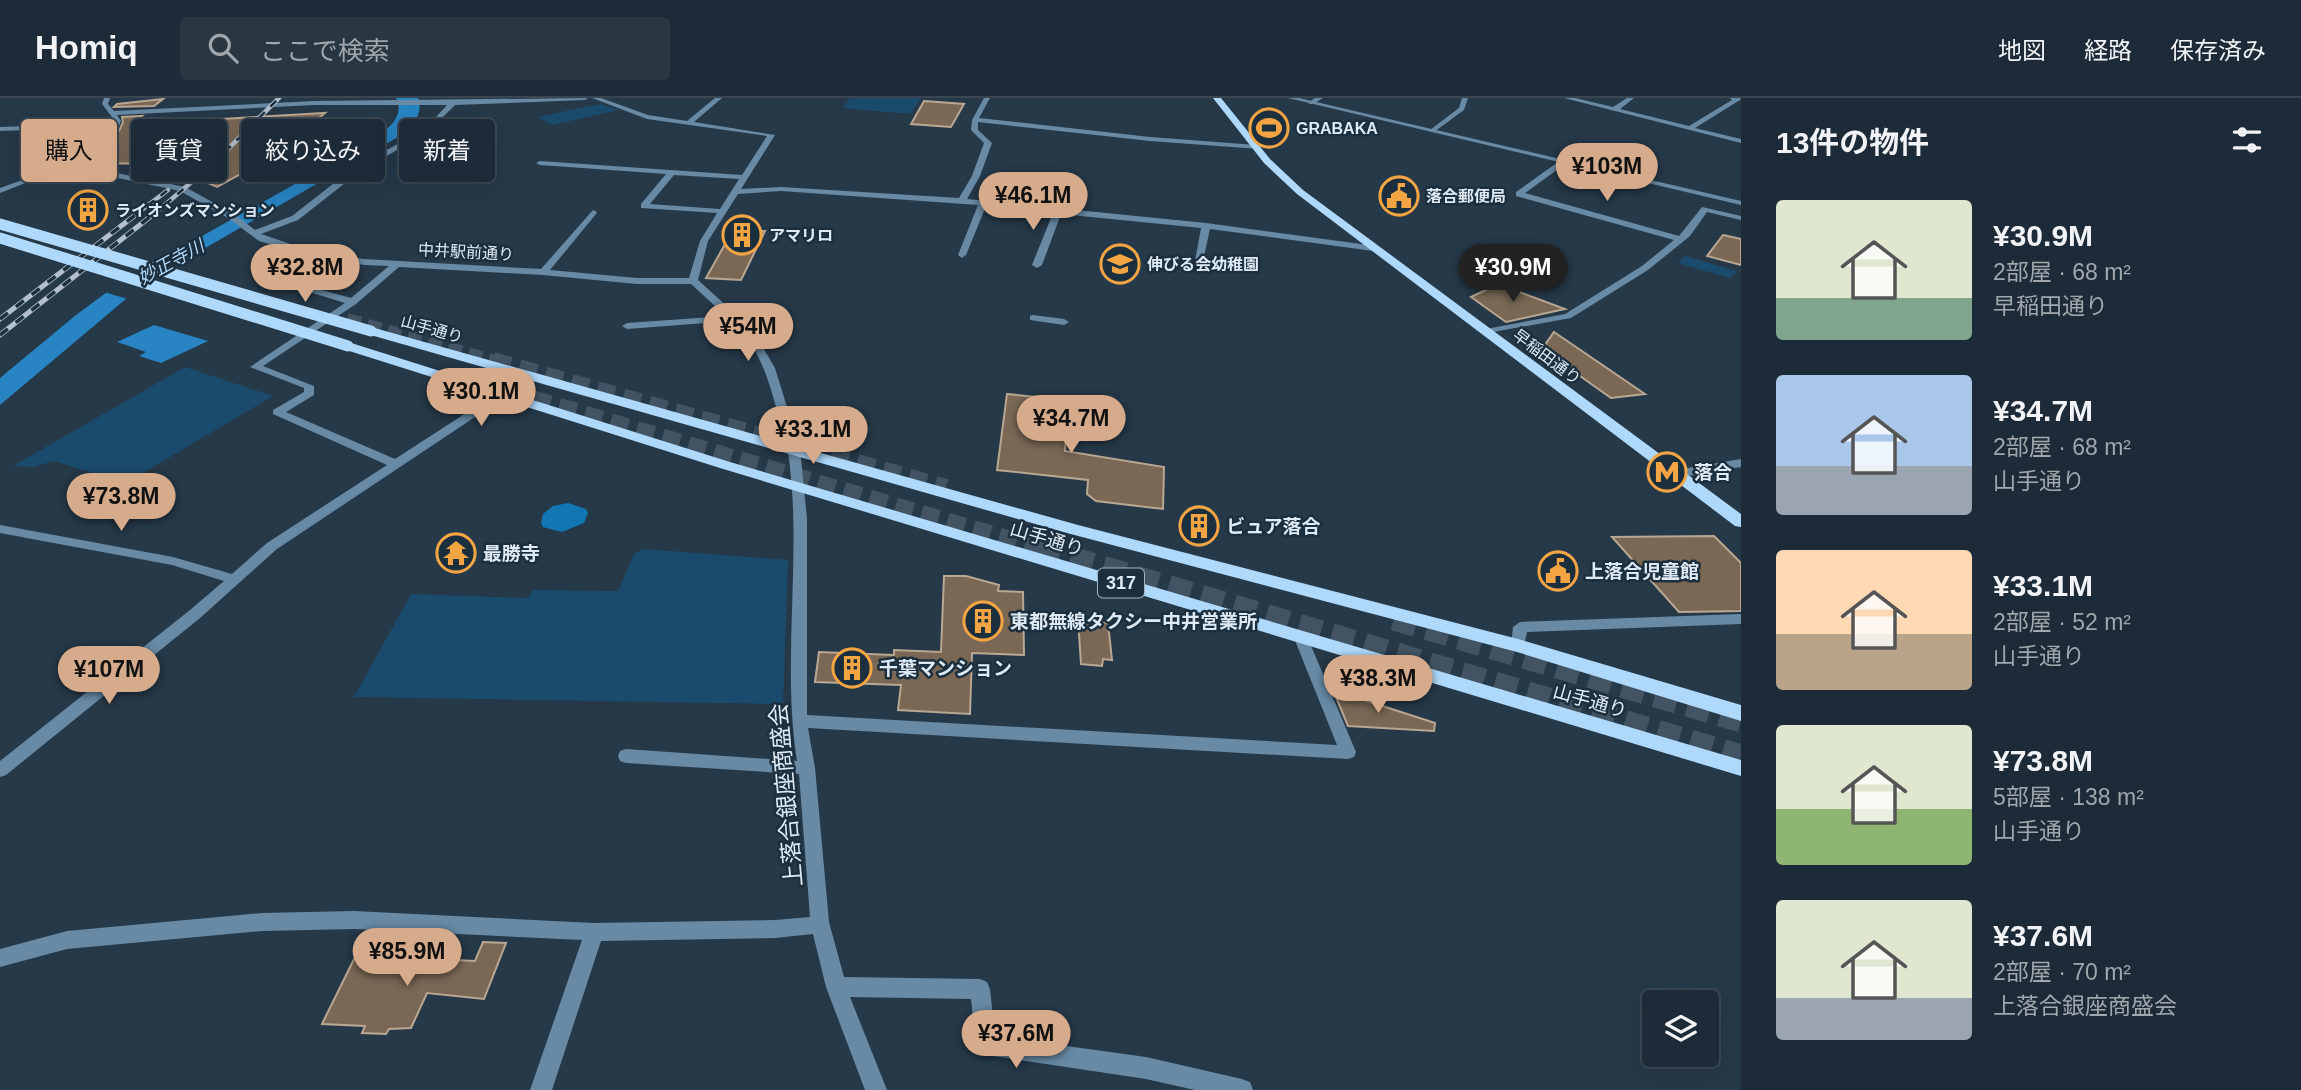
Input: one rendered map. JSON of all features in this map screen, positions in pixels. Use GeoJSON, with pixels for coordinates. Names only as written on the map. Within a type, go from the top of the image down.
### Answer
{"type":"FeatureCollection","features":[{"type":"Feature","properties":{"kind":"main road","name":"早稲田通り"},"geometry":{"type":"LineString","coordinates":[[1217,98],[1256,147],[1300,192],[1741,522]]}},
{"type":"Feature","properties":{"kind":"main road","name":"山手通り"},"geometry":{"type":"LineString","coordinates":[[0,224],[1073,528],[1518,646],[1741,713]]}},
{"type":"Feature","properties":{"kind":"main road","name":"山手通り"},"geometry":{"type":"LineString","coordinates":[[0,238],[800,487],[1741,768]]}},
{"type":"Feature","properties":{"kind":"main road"},"geometry":{"type":"LineString","coordinates":[[504,393],[531,376]]}},
{"type":"Feature","properties":{"kind":"street"},"geometry":{"type":"LineString","coordinates":[[107,98],[105,104],[116,119]]}},
{"type":"Feature","properties":{"kind":"street"},"geometry":{"type":"LineString","coordinates":[[112,113],[314,103],[585,98]]}},
{"type":"Feature","properties":{"kind":"street"},"geometry":{"type":"LineString","coordinates":[[595,98],[647,117],[771,135],[720,211],[704,241],[693,281]]}},
{"type":"Feature","properties":{"kind":"street"},"geometry":{"type":"LineString","coordinates":[[687,124],[719,98]]}},
{"type":"Feature","properties":{"kind":"street"},"geometry":{"type":"LineString","coordinates":[[962,201],[976,176],[988,143],[974,130],[975,120],[987,98]]}},
{"type":"Feature","properties":{"kind":"street"},"geometry":{"type":"LineString","coordinates":[[1291,98],[1741,203]]}},
{"type":"Feature","properties":{"kind":"street"},"geometry":{"type":"LineString","coordinates":[[1311,103],[1320,98]]}},
{"type":"Feature","properties":{"kind":"street"},"geometry":{"type":"LineString","coordinates":[[1432,131],[1462,109],[1465,98]]}},
{"type":"Feature","properties":{"kind":"street"},"geometry":{"type":"LineString","coordinates":[[1567,98],[1741,141]]}},
{"type":"Feature","properties":{"kind":"street"},"geometry":{"type":"LineString","coordinates":[[1614,110],[1631,98]]}},
{"type":"Feature","properties":{"kind":"street"},"geometry":{"type":"LineString","coordinates":[[1690,128],[1738,99],[1733,98]]}},
{"type":"Feature","properties":{"kind":"street"},"geometry":{"type":"LineString","coordinates":[[256,233],[295,218],[355,171],[427,130],[451,101]]}},
{"type":"Feature","properties":{"kind":"street"},"geometry":{"type":"LineString","coordinates":[[117,120],[117,125]]}},
{"type":"Feature","properties":{"kind":"street"},"geometry":{"type":"LineString","coordinates":[[975,120],[1150,139],[1256,147]]}},
{"type":"Feature","properties":{"kind":"street"},"geometry":{"type":"LineString","coordinates":[[0,129],[21,128]]}},
{"type":"Feature","properties":{"kind":"street"},"geometry":{"type":"LineString","coordinates":[[1564,162],[1519,194],[1681,239]]}},
{"type":"Feature","properties":{"kind":"street"},"geometry":{"type":"LineString","coordinates":[[540,163],[743,177]]}},
{"type":"Feature","properties":{"kind":"street"},"geometry":{"type":"LineString","coordinates":[[672,172],[643,206],[720,211]]}},
{"type":"Feature","properties":{"kind":"street","name":"中井駅前通り"},"geometry":{"type":"LineString","coordinates":[[117,176],[182,189],[269,242],[310,253],[364,262],[543,272],[649,282],[693,281]]}},
{"type":"Feature","properties":{"kind":"street"},"geometry":{"type":"LineString","coordinates":[[0,191],[22,182]]}},
{"type":"Feature","properties":{"kind":"street"},"geometry":{"type":"LineString","coordinates":[[734,192],[781,189],[962,201],[1206,226],[1373,248]]}},
{"type":"Feature","properties":{"kind":"street"},"geometry":{"type":"LineString","coordinates":[[962,255],[983,203]]}},
{"type":"Feature","properties":{"kind":"street"},"geometry":{"type":"LineString","coordinates":[[1486,332],[1568,316],[1645,268],[1681,239],[1705,209],[1741,218]]}},
{"type":"Feature","properties":{"kind":"street"},"geometry":{"type":"LineString","coordinates":[[1037,265],[1058,211]]}},
{"type":"Feature","properties":{"kind":"street"},"geometry":{"type":"LineString","coordinates":[[543,272],[593,212]]}},
{"type":"Feature","properties":{"kind":"street"},"geometry":{"type":"LineString","coordinates":[[1199,261],[1206,226]]}},
{"type":"Feature","properties":{"kind":"street"},"geometry":{"type":"LineString","coordinates":[[397,264],[376,285],[255,367],[309,386],[310,393],[277,412],[398,465]]}},
{"type":"Feature","properties":{"kind":"street"},"geometry":{"type":"LineString","coordinates":[[267,276],[352,302]]}},
{"type":"Feature","properties":{"kind":"street","name":"上落合銀座商盛会"},"geometry":{"type":"LineString","coordinates":[[693,281],[747,329],[770,368],[794,449],[800,487],[799,721],[807,768],[820,922],[836,987],[876,1090]]}},
{"type":"Feature","properties":{"kind":"street"},"geometry":{"type":"LineString","coordinates":[[627,326],[735,318]]}},
{"type":"Feature","properties":{"kind":"street"},"geometry":{"type":"LineString","coordinates":[[1033,318],[1064,322]]}},
{"type":"Feature","properties":{"kind":"street"},"geometry":{"type":"LineString","coordinates":[[0,770],[194,614],[272,546],[504,393]]}},
{"type":"Feature","properties":{"kind":"street"},"geometry":{"type":"LineString","coordinates":[[1676,474],[1741,463]]}},
{"type":"Feature","properties":{"kind":"street"},"geometry":{"type":"LineString","coordinates":[[0,529],[173,561],[234,579]]}},
{"type":"Feature","properties":{"kind":"street"},"geometry":{"type":"LineString","coordinates":[[1518,646],[1520,627],[1741,619]]}},
{"type":"Feature","properties":{"kind":"street"},"geometry":{"type":"LineString","coordinates":[[799,721],[1348,752],[1301,638]]}},
{"type":"Feature","properties":{"kind":"street"},"geometry":{"type":"LineString","coordinates":[[625,756],[807,768]]}},
{"type":"Feature","properties":{"kind":"street"},"geometry":{"type":"LineString","coordinates":[[0,958],[67,940],[262,922],[354,920],[594,932],[775,929],[812,926],[820,922]]}},
{"type":"Feature","properties":{"kind":"street"},"geometry":{"type":"LineString","coordinates":[[541,1090],[594,932]]}},
{"type":"Feature","properties":{"kind":"street"},"geometry":{"type":"LineString","coordinates":[[836,987],[980,989],[986,1045],[1146,1068],[1242,1090]]}},
{"type":"Feature","properties":{"kind":"shaded area"},"geometry":{"type":"Polygon","coordinates":[[[850,98],[921,98],[910,114],[843,108],[850,98]]]}},
{"type":"Feature","properties":{"kind":"shaded area"},"geometry":{"type":"Polygon","coordinates":[[[600,104],[619,110],[552,125],[538,117],[600,104]]]}},
{"type":"Feature","properties":{"kind":"shaded area"},"geometry":{"type":"Polygon","coordinates":[[[1685,256],[1737,271],[1730,278],[1678,263],[1685,256]]]}},
{"type":"Feature","properties":{"kind":"shaded area"},"geometry":{"type":"Polygon","coordinates":[[[185,367],[273,396],[126,483],[53,461],[34,467],[13,466],[185,367]]]}},
{"type":"Feature","properties":{"kind":"shaded area"},"geometry":{"type":"Polygon","coordinates":[[[568,503],[586,509],[588,513],[584,523],[562,532],[543,527],[543,514],[553,506],[568,503]]]}},
{"type":"Feature","properties":{"kind":"shaded area"},"geometry":{"type":"Polygon","coordinates":[[[643,549],[788,560],[783,704],[354,697],[411,594],[528,598],[533,590],[618,591],[634,554],[643,549]]]}},
{"type":"Feature","properties":{"kind":"water"},"geometry":{"type":"Polygon","coordinates":[[[396,98],[418,98],[417,117],[399,119],[399,136],[385,145],[385,131],[397,116],[396,98]]]}},
{"type":"Feature","properties":{"kind":"water","name":"妙正寺川"},"geometry":{"type":"Polygon","coordinates":[[[299,182],[320,182],[133,293],[0,405],[0,378],[122,281],[299,182]]]}},
{"type":"Feature","properties":{"kind":"water"},"geometry":{"type":"Polygon","coordinates":[[[154,325],[208,341],[161,363],[139,356],[146,352],[117,342],[154,325]]]}},
{"type":"Feature","properties":{"kind":"pier"},"geometry":{"type":"Polygon","coordinates":[[[161,253],[189,261],[131,300],[101,291],[161,253]]]}},
{"type":"Feature","properties":{"kind":"building"},"geometry":{"type":"Polygon","coordinates":[[[163,99],[154,106],[114,107],[117,104],[163,99]]]}},
{"type":"Feature","properties":{"kind":"building"},"geometry":{"type":"Polygon","coordinates":[[[924,101],[964,104],[951,127],[911,124],[924,101]]]}},
{"type":"Feature","properties":{"kind":"building"},"geometry":{"type":"Polygon","coordinates":[[[325,113],[318,119],[241,119],[241,174],[227,182],[227,119],[220,119],[325,113]]]}},
{"type":"Feature","properties":{"kind":"building"},"geometry":{"type":"Polygon","coordinates":[[[142,116],[131,119],[131,164],[117,163],[117,133],[123,122],[122,117],[142,116]]]}},
{"type":"Feature","properties":{"kind":"building"},"geometry":{"type":"Polygon","coordinates":[[[206,182],[226,182],[217,187],[206,182]]]}},
{"type":"Feature","properties":{"kind":"building"},"geometry":{"type":"Polygon","coordinates":[[[733,230],[765,231],[741,280],[706,278],[733,230]]]}},
{"type":"Feature","properties":{"kind":"building"},"geometry":{"type":"Polygon","coordinates":[[[1723,235],[1741,239],[1741,265],[1707,256],[1723,235]]]}},
{"type":"Feature","properties":{"kind":"building"},"geometry":{"type":"Polygon","coordinates":[[[1498,284],[1565,309],[1506,322],[1471,297],[1498,284]]]}},
{"type":"Feature","properties":{"kind":"building"},"geometry":{"type":"Polygon","coordinates":[[[1554,332],[1645,394],[1611,398],[1542,349],[1554,332]]]}},
{"type":"Feature","properties":{"kind":"building"},"geometry":{"type":"Polygon","coordinates":[[[1007,394],[1068,400],[1065,451],[1164,467],[1163,509],[1096,501],[1087,494],[1088,480],[997,470],[1007,394]]]}},
{"type":"Feature","properties":{"kind":"building"},"geometry":{"type":"Polygon","coordinates":[[[1714,536],[1741,563],[1741,611],[1679,612],[1612,537],[1714,536]]]}},
{"type":"Feature","properties":{"kind":"building","name":"東都無線タクシー中井営業所"},"geometry":{"type":"Polygon","coordinates":[[[944,576],[966,576],[999,585],[998,591],[1023,592],[1024,655],[972,653],[970,714],[898,710],[901,685],[815,682],[819,652],[894,655],[894,650],[941,652],[944,576]]]}},
{"type":"Feature","properties":{"kind":"building"},"geometry":{"type":"Polygon","coordinates":[[[1078,619],[1108,623],[1112,660],[1103,659],[1102,666],[1081,664],[1078,619]]]}},
{"type":"Feature","properties":{"kind":"building"},"geometry":{"type":"Polygon","coordinates":[[[1333,690],[1435,723],[1434,731],[1348,726],[1333,690]]]}},
{"type":"Feature","properties":{"kind":"building"},"geometry":{"type":"Polygon","coordinates":[[[483,942],[506,943],[484,999],[427,993],[411,1028],[389,1029],[386,1034],[362,1033],[365,1026],[322,1024],[356,955],[475,961],[483,942]]]}},
{"type":"Feature","properties":{"kind":"tunnel"},"geometry":{"type":"LineString","coordinates":[[347,320],[499,363]]}},
{"type":"Feature","properties":{"kind":"tunnel"},"geometry":{"type":"LineString","coordinates":[[493,361],[946,488]]}},
{"type":"Feature","properties":{"kind":"tunnel"},"geometry":{"type":"LineString","coordinates":[[481,384],[1044,550]]}},
{"type":"Feature","properties":{"kind":"tunnel"},"geometry":{"type":"LineString","coordinates":[[1038,548],[1741,756]]}},
{"type":"Feature","properties":{"kind":"tunnel"},"geometry":{"type":"LineString","coordinates":[[1394,619],[1741,721]]}},
{"type":"Feature","properties":{"kind":"railway"},"geometry":{"type":"LineString","coordinates":[[153,215],[215,162],[279,98]]}},
{"type":"Feature","properties":{"kind":"railway"},"geometry":{"type":"LineString","coordinates":[[135,215],[168,190]]}},
{"type":"Feature","properties":{"kind":"railway"},"geometry":{"type":"LineString","coordinates":[[0,319],[138,213]]}},
{"type":"Feature","properties":{"kind":"railway"},"geometry":{"type":"LineString","coordinates":[[0,335],[155,213]]}},
{"type":"Feature","properties":{"kind":"place","name":"GRABAKA"},"geometry":{"type":"Point","coordinates":[1269,128]}},
{"type":"Feature","properties":{"kind":"place","name":"落合郵便局"},"geometry":{"type":"Point","coordinates":[1399,196]}},
{"type":"Feature","properties":{"kind":"place","name":"ライオンズマンション"},"geometry":{"type":"Point","coordinates":[88,210]}},
{"type":"Feature","properties":{"kind":"place","name":"アマリロ"},"geometry":{"type":"Point","coordinates":[742,235]}},
{"type":"Feature","properties":{"kind":"place","name":"伸びる会幼稚園"},"geometry":{"type":"Point","coordinates":[1120,264]}},
{"type":"Feature","properties":{"kind":"place","name":"落合"},"geometry":{"type":"Point","coordinates":[1667,472]}},
{"type":"Feature","properties":{"kind":"place","name":"ビュア落合"},"geometry":{"type":"Point","coordinates":[1199,526]}},
{"type":"Feature","properties":{"kind":"place","name":"最勝寺"},"geometry":{"type":"Point","coordinates":[456,553]}},
{"type":"Feature","properties":{"kind":"place","name":"上落合児童館"},"geometry":{"type":"Point","coordinates":[1558,571]}},
{"type":"Feature","properties":{"kind":"place","name":"東都無線タクシー中井営業所"},"geometry":{"type":"Point","coordinates":[983,621]}},
{"type":"Feature","properties":{"kind":"place","name":"千葉マンション"},"geometry":{"type":"Point","coordinates":[852,668]}}]}
